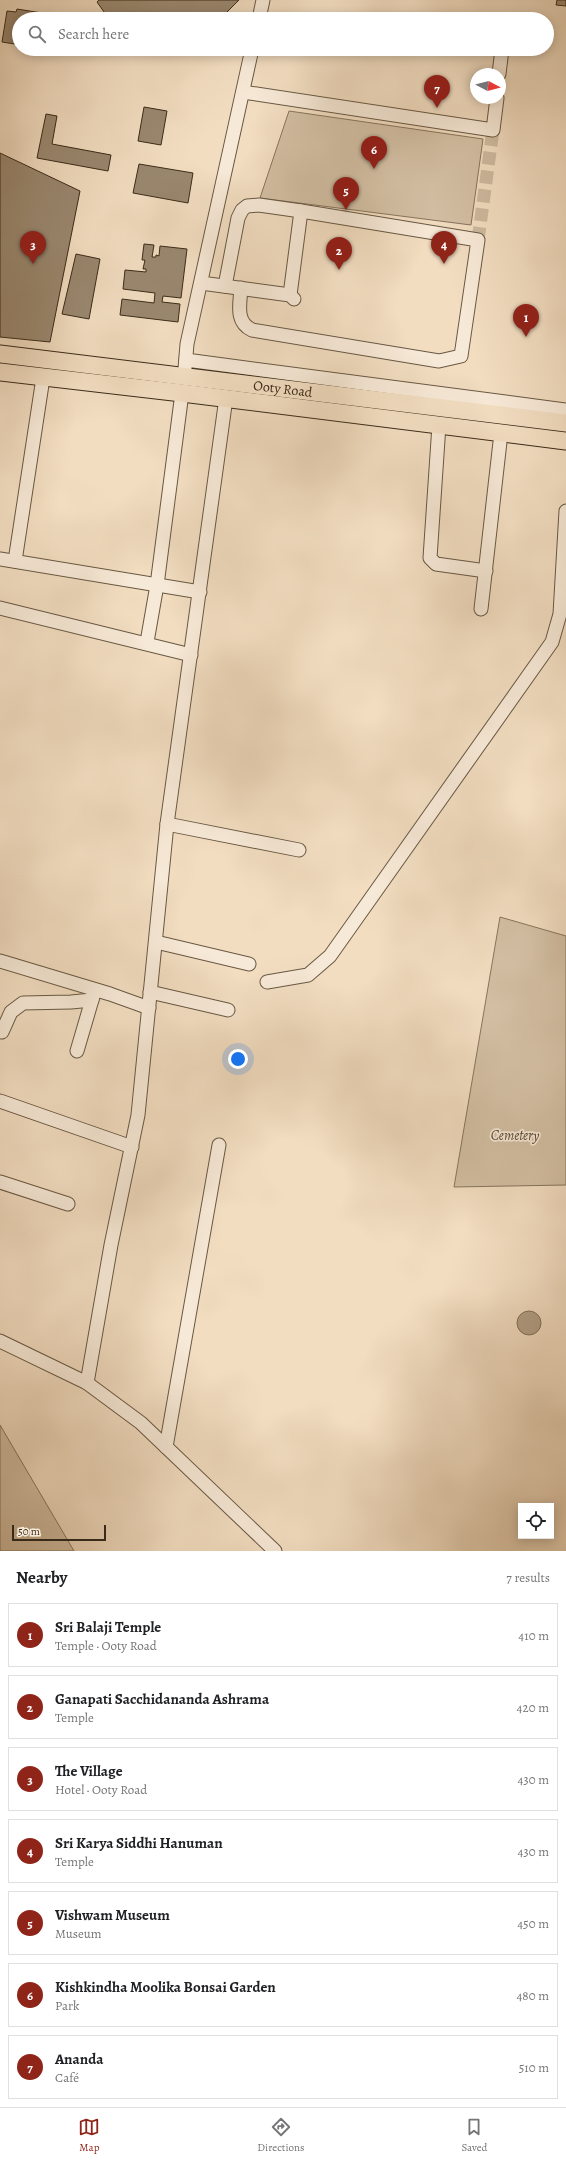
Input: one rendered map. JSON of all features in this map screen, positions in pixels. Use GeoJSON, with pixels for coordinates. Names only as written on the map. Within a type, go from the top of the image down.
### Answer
{"type":"FeatureCollection","features":[{"type":"Feature","properties":{"kind":"main road","name":"Ooty Road"},"geometry":{"type":"LineString","coordinates":[[3,354],[185,367],[566,423]]}},
{"type":"Feature","properties":{"kind":"main road","name":"Ooty Road"},"geometry":{"type":"LineString","coordinates":[[0,375],[43,378],[226,398],[566,441]]}},
{"type":"Feature","properties":{"kind":"street"},"geometry":{"type":"LineString","coordinates":[[260,12],[263,0]]}},
{"type":"Feature","properties":{"kind":"street"},"geometry":{"type":"LineString","coordinates":[[251,56],[187,344],[185,367],[566,410]]}},
{"type":"Feature","properties":{"kind":"street"},"geometry":{"type":"LineString","coordinates":[[500,68],[501,56]]}},
{"type":"Feature","properties":{"kind":"street"},"geometry":{"type":"LineString","coordinates":[[243,92],[493,130],[496,104]]}},
{"type":"Feature","properties":{"kind":"street"},"geometry":{"type":"LineString","coordinates":[[225,286],[238,218],[242,210],[247,206],[301,211],[478,240],[461,356],[439,361],[252,330],[242,322],[240,316],[241,288]]}},
{"type":"Feature","properties":{"kind":"street"},"geometry":{"type":"LineString","coordinates":[[201,283],[292,297],[301,211]]}},
{"type":"Feature","properties":{"kind":"street"},"geometry":{"type":"LineString","coordinates":[[0,375],[3,354]]}},
{"type":"Feature","properties":{"kind":"street"},"geometry":{"type":"LineString","coordinates":[[15,561],[43,378]]}},
{"type":"Feature","properties":{"kind":"street"},"geometry":{"type":"LineString","coordinates":[[147,642],[157,585],[182,393]]}},
{"type":"Feature","properties":{"kind":"street"},"geometry":{"type":"LineString","coordinates":[[87,1383],[111,1245],[138,1115],[167,824],[226,398]]}},
{"type":"Feature","properties":{"kind":"street"},"geometry":{"type":"LineString","coordinates":[[439,425],[430,558],[436,564],[486,571]]}},
{"type":"Feature","properties":{"kind":"street"},"geometry":{"type":"LineString","coordinates":[[481,609],[501,433]]}},
{"type":"Feature","properties":{"kind":"street"},"geometry":{"type":"LineString","coordinates":[[267,982],[308,975],[330,956],[552,642],[560,614],[566,511]]}},
{"type":"Feature","properties":{"kind":"street"},"geometry":{"type":"LineString","coordinates":[[0,559],[200,592]]}},
{"type":"Feature","properties":{"kind":"street"},"geometry":{"type":"LineString","coordinates":[[0,608],[147,642],[191,654]]}},
{"type":"Feature","properties":{"kind":"street"},"geometry":{"type":"LineString","coordinates":[[167,824],[299,850]]}},
{"type":"Feature","properties":{"kind":"street"},"geometry":{"type":"LineString","coordinates":[[156,942],[249,964]]}},
{"type":"Feature","properties":{"kind":"street"},"geometry":{"type":"LineString","coordinates":[[0,961],[94,995],[149,1008]]}},
{"type":"Feature","properties":{"kind":"street"},"geometry":{"type":"LineString","coordinates":[[150,992],[228,1010]]}},
{"type":"Feature","properties":{"kind":"street"},"geometry":{"type":"LineString","coordinates":[[2,1032],[11,1012],[23,1002],[71,1002],[94,995]]}},
{"type":"Feature","properties":{"kind":"street"},"geometry":{"type":"LineString","coordinates":[[77,1051],[94,995]]}},
{"type":"Feature","properties":{"kind":"street"},"geometry":{"type":"LineString","coordinates":[[0,1101],[132,1147]]}},
{"type":"Feature","properties":{"kind":"street"},"geometry":{"type":"LineString","coordinates":[[166,1447],[219,1144]]}},
{"type":"Feature","properties":{"kind":"street"},"geometry":{"type":"LineString","coordinates":[[0,1182],[68,1204]]}},
{"type":"Feature","properties":{"kind":"street"},"geometry":{"type":"LineString","coordinates":[[0,1341],[87,1383],[141,1423],[275,1551]]}},
{"type":"Feature","properties":{"kind":"green space"},"geometry":{"type":"Polygon","coordinates":[[[289,111],[483,139],[471,225],[260,198],[289,111]]]}},
{"type":"Feature","properties":{"kind":"green space","name":"Cemetery"},"geometry":{"type":"Polygon","coordinates":[[[500,917],[566,936],[566,1185],[454,1187],[500,917]]]}},
{"type":"Feature","properties":{"kind":"green space"},"geometry":{"type":"Polygon","coordinates":[[[0,1425],[74,1551],[0,1551],[0,1425]]]}},
{"type":"Feature","properties":{"kind":"shaded area"},"geometry":{"type":"Polygon","coordinates":[[[529,1311],[538,1314],[541,1323],[538,1332],[529,1335],[520,1332],[517,1323],[520,1314],[529,1311]]]}},
{"type":"Feature","properties":{"kind":"building"},"geometry":{"type":"Polygon","coordinates":[[[99,0],[239,0],[227,12],[104,12],[97,2],[99,0]]]}},
{"type":"Feature","properties":{"kind":"building"},"geometry":{"type":"Polygon","coordinates":[[[557,0],[566,0],[566,6],[556,5],[557,0]]]}},
{"type":"Feature","properties":{"kind":"building"},"geometry":{"type":"Polygon","coordinates":[[[17,9],[36,12],[16,12],[17,9]]]}},
{"type":"Feature","properties":{"kind":"building"},"geometry":{"type":"Polygon","coordinates":[[[7,11],[16,12],[12,12],[12,44],[2,42],[7,11]]]}},
{"type":"Feature","properties":{"kind":"building"},"geometry":{"type":"Polygon","coordinates":[[[144,107],[167,111],[161,145],[138,141],[144,107]]]}},
{"type":"Feature","properties":{"kind":"building"},"geometry":{"type":"Polygon","coordinates":[[[46,114],[57,116],[52,144],[111,155],[108,171],[37,158],[46,114]]]}},
{"type":"Feature","properties":{"kind":"building"},"geometry":{"type":"Polygon","coordinates":[[[0,153],[80,191],[50,342],[0,337],[0,153]]]}},
{"type":"Feature","properties":{"kind":"building"},"geometry":{"type":"Polygon","coordinates":[[[139,164],[193,173],[188,203],[133,193],[139,164]]]}},
{"type":"Feature","properties":{"kind":"building"},"geometry":{"type":"Polygon","coordinates":[[[144,244],[154,245],[152,257],[156,257],[156,255],[159,256],[160,246],[187,249],[181,298],[163,296],[162,302],[180,304],[178,322],[120,315],[122,299],[154,303],[155,293],[123,289],[125,270],[146,272],[146,269],[143,269],[145,260],[142,260],[144,244]]]}},
{"type":"Feature","properties":{"kind":"building"},"geometry":{"type":"Polygon","coordinates":[[[76,254],[100,259],[89,319],[62,314],[76,254]]]}},
{"type":"Feature","properties":{"kind":"tunnel"},"geometry":{"type":"LineString","coordinates":[[478,240],[493,130]]}},
{"type":"Feature","properties":{"kind":"place","name":"Ananda"},"geometry":{"type":"Point","coordinates":[437,108]}},
{"type":"Feature","properties":{"kind":"place","name":"Kishkindha Moolika Bonsai Garden"},"geometry":{"type":"Point","coordinates":[374,169]}},
{"type":"Feature","properties":{"kind":"place","name":"Vishwam Museum"},"geometry":{"type":"Point","coordinates":[346,210]}},
{"type":"Feature","properties":{"kind":"place","name":"The Village"},"geometry":{"type":"Point","coordinates":[33,264]}},
{"type":"Feature","properties":{"kind":"place","name":"Sri Karya Siddhi Hanuman"},"geometry":{"type":"Point","coordinates":[444,264]}},
{"type":"Feature","properties":{"kind":"place","name":"Ganapati Sacchidananda Ashrama"},"geometry":{"type":"Point","coordinates":[339,270]}},
{"type":"Feature","properties":{"kind":"place","name":"Sri Balaji Temple"},"geometry":{"type":"Point","coordinates":[526,337]}}]}
